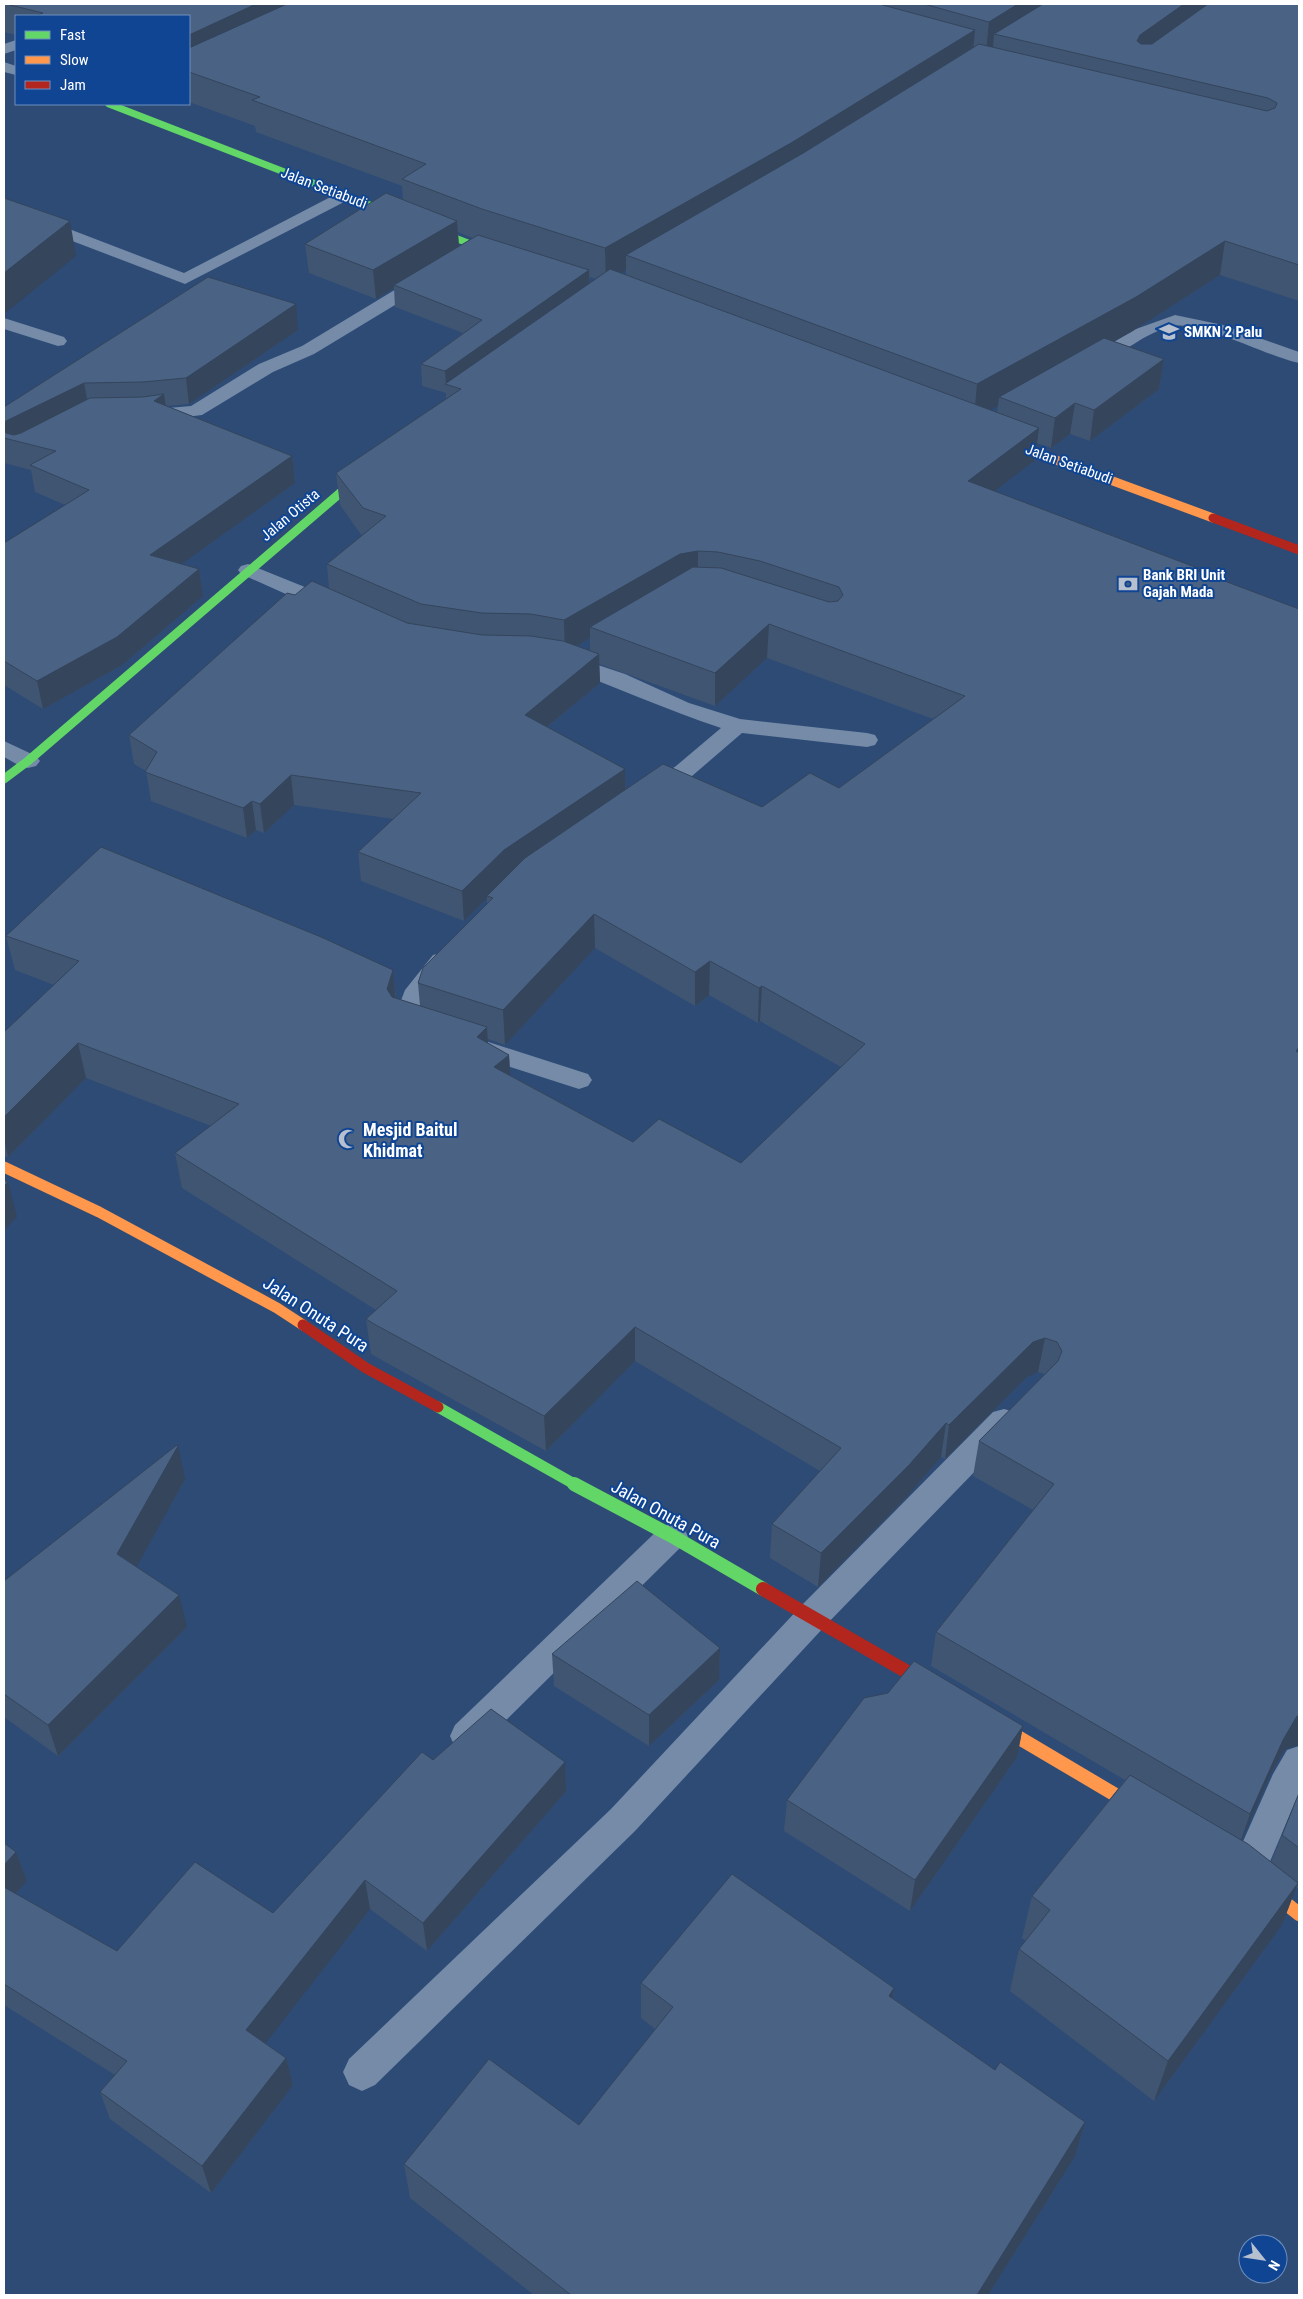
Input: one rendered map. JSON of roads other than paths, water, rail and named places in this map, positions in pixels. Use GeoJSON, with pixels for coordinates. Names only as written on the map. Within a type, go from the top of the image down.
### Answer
{"type":"FeatureCollection","features":[{"type":"Feature","properties":{"kind":"street","name":"Jalan Setiabudi"},"geometry":{"type":"LineString","coordinates":[[119,105],[342,196],[477,248],[514,260]]}},
{"type":"Feature","properties":{"kind":"street"},"geometry":{"type":"LineString","coordinates":[[4,209],[185,279],[342,196]]}},
{"type":"Feature","properties":{"kind":"street"},"geometry":{"type":"LineString","coordinates":[[460,258],[477,248]]}},
{"type":"Feature","properties":{"kind":"street"},"geometry":{"type":"LineString","coordinates":[[131,415],[195,411],[266,368],[308,350],[443,268]]}},
{"type":"Feature","properties":{"kind":"street"},"geometry":{"type":"LineString","coordinates":[[1076,372],[1161,324],[1178,320],[1196,323],[1299,358]]}},
{"type":"Feature","properties":{"kind":"street"},"geometry":{"type":"LineString","coordinates":[[4,323],[58,340]]}},
{"type":"Feature","properties":{"kind":"street","name":"Jalan Setiabudi"},"geometry":{"type":"LineString","coordinates":[[992,436],[1299,550]]}},
{"type":"Feature","properties":{"kind":"street","name":"Jalan Otista"},"geometry":{"type":"LineString","coordinates":[[4,779],[28,761],[248,570],[374,464]]}},
{"type":"Feature","properties":{"kind":"street"},"geometry":{"type":"LineString","coordinates":[[248,570],[356,617]]}},
{"type":"Feature","properties":{"kind":"street"},"geometry":{"type":"LineString","coordinates":[[594,647],[559,660],[616,679],[681,708],[737,726],[867,740]]}},
{"type":"Feature","properties":{"kind":"street"},"geometry":{"type":"LineString","coordinates":[[628,809],[684,771],[737,726]]}},
{"type":"Feature","properties":{"kind":"street"},"geometry":{"type":"LineString","coordinates":[[4,748],[28,761]]}},
{"type":"Feature","properties":{"kind":"street"},"geometry":{"type":"LineString","coordinates":[[455,948],[441,961],[414,996],[405,1024],[579,1080]]}},
{"type":"Feature","properties":{"kind":"street","name":"Jalan Onuta Pura"},"geometry":{"type":"LineString","coordinates":[[4,1167],[100,1212],[278,1308],[366,1368],[442,1409],[515,1452],[672,1536],[813,1616],[949,1697]]}},
{"type":"Feature","properties":{"kind":"street"},"geometry":{"type":"LineString","coordinates":[[362,2072],[623,1820],[813,1616],[1025,1400]]}},
{"type":"Feature","properties":{"kind":"street"},"geometry":{"type":"LineString","coordinates":[[445,1758],[672,1536]]}},
{"type":"Feature","properties":{"kind":"street"},"geometry":{"type":"LineString","coordinates":[[975,1712],[1153,1818]]}},
{"type":"Feature","properties":{"kind":"street"},"geometry":{"type":"LineString","coordinates":[[1299,1761],[1285,1785],[1243,1871],[1299,1914]]}},
{"type":"Feature","properties":{"kind":"place","name":"SMKN 2 Palu"},"geometry":{"type":"Point","coordinates":[1169,332]}},
{"type":"Feature","properties":{"kind":"place","name":"Bank BRI Unit Gajah Mada"},"geometry":{"type":"Point","coordinates":[1128,584]}},
{"type":"Feature","properties":{"kind":"place","name":"Mesjid Baitul Khidmat"},"geometry":{"type":"Point","coordinates":[348,1139]}}]}
